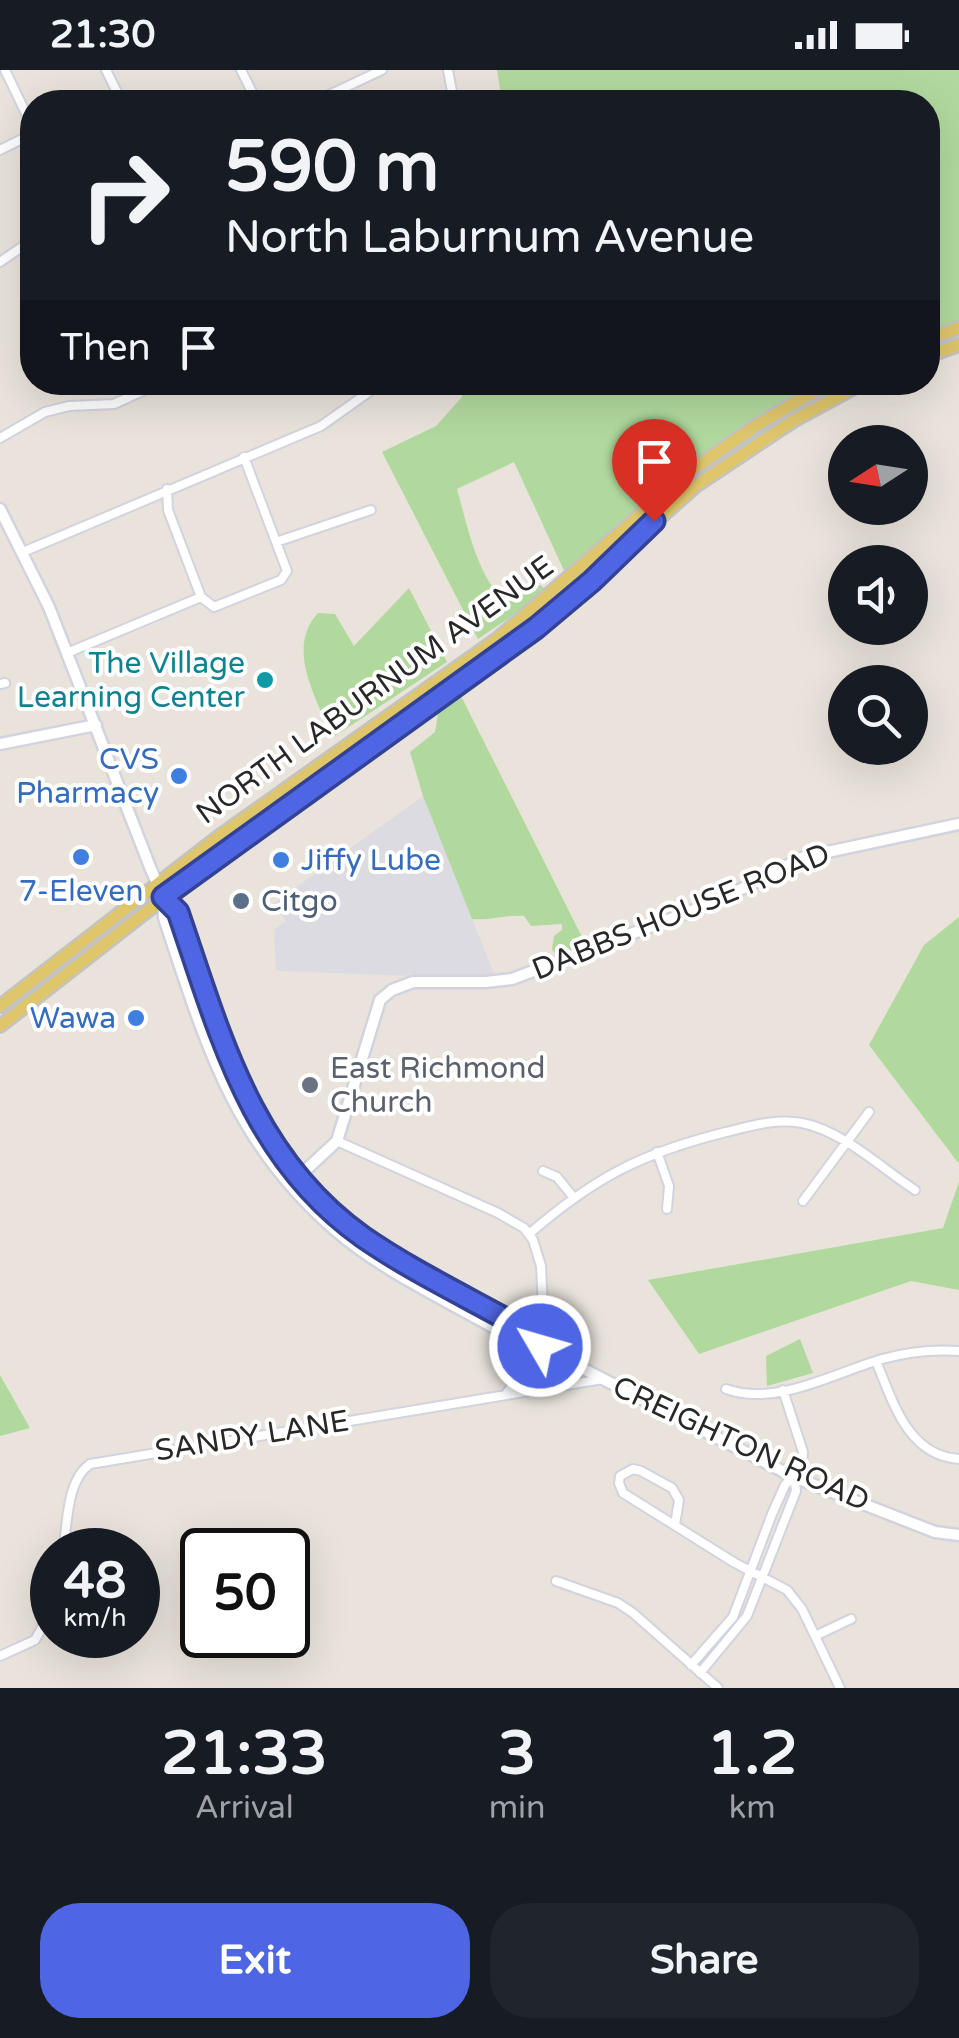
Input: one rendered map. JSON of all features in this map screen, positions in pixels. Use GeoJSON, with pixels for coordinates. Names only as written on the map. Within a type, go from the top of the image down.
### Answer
{"type":"FeatureCollection","features":[{"type":"Feature","properties":{"kind":"main road","name":"NORTH LABURNUM AVENUE"},"geometry":{"type":"LineString","coordinates":[[0,1006],[157,883],[497,639],[703,462],[808,395]]}},
{"type":"Feature","properties":{"kind":"main road","name":"NORTH LABURNUM AVENUE"},"geometry":{"type":"LineString","coordinates":[[0,1026],[163,897],[536,628],[654,521],[713,474],[792,421],[841,395]]}},
{"type":"Feature","properties":{"kind":"main road","name":"CREIGHTON ROAD"},"geometry":{"type":"LineString","coordinates":[[0,509],[67,653],[163,897],[164,918],[216,1071],[239,1115],[294,1181],[363,1236],[522,1328],[527,1340],[794,1477],[935,1532],[959,1535]]}},
{"type":"Feature","properties":{"kind":"main road"},"geometry":{"type":"LineString","coordinates":[[0,744],[96,725]]}},
{"type":"Feature","properties":{"kind":"main road","name":"DABBS HOUSE ROAD"},"geometry":{"type":"LineString","coordinates":[[294,1181],[337,1141],[376,1010],[380,1000],[392,990],[413,982],[512,978],[718,900],[804,857],[959,824]]}},
{"type":"Feature","properties":{"kind":"main road","name":"CREIGHTON ROAD"},"geometry":{"type":"LineString","coordinates":[[163,897],[178,912],[246,1100],[294,1181]]}},
{"type":"Feature","properties":{"kind":"street"},"geometry":{"type":"LineString","coordinates":[[6,70],[20,100]]}},
{"type":"Feature","properties":{"kind":"street"},"geometry":{"type":"LineString","coordinates":[[350,70],[356,82]]}},
{"type":"Feature","properties":{"kind":"street"},"geometry":{"type":"LineString","coordinates":[[339,90],[382,70]]}},
{"type":"Feature","properties":{"kind":"street"},"geometry":{"type":"LineString","coordinates":[[0,438],[45,412],[69,406],[114,404],[134,395]]}},
{"type":"Feature","properties":{"kind":"street"},"geometry":{"type":"LineString","coordinates":[[23,552],[321,426],[365,395]]}},
{"type":"Feature","properties":{"kind":"street"},"geometry":{"type":"LineString","coordinates":[[167,489],[168,510],[201,597],[214,608],[281,580],[287,571],[244,457]]}},
{"type":"Feature","properties":{"kind":"street"},"geometry":{"type":"LineString","coordinates":[[276,542],[370,510]]}},
{"type":"Feature","properties":{"kind":"street"},"geometry":{"type":"LineString","coordinates":[[67,653],[201,597]]}},
{"type":"Feature","properties":{"kind":"street"},"geometry":{"type":"LineString","coordinates":[[803,1200],[869,1112]]}},
{"type":"Feature","properties":{"kind":"street"},"geometry":{"type":"LineString","coordinates":[[529,1234],[610,1173],[656,1152],[783,1121],[818,1128],[915,1190]]}},
{"type":"Feature","properties":{"kind":"street"},"geometry":{"type":"LineString","coordinates":[[337,1141],[498,1213],[529,1234],[540,1266],[544,1308],[540,1346],[506,1394]]}},
{"type":"Feature","properties":{"kind":"street"},"geometry":{"type":"LineString","coordinates":[[656,1152],[669,1186],[668,1209]]}},
{"type":"Feature","properties":{"kind":"street"},"geometry":{"type":"LineString","coordinates":[[542,1171],[557,1177],[574,1198]]}},
{"type":"Feature","properties":{"kind":"street"},"geometry":{"type":"LineString","coordinates":[[726,1389],[754,1394],[783,1390],[876,1361],[918,1352],[959,1350]]}},
{"type":"Feature","properties":{"kind":"street"},"geometry":{"type":"LineString","coordinates":[[876,1361],[914,1440],[930,1453],[959,1459]]}},
{"type":"Feature","properties":{"kind":"street","name":"SANDY LANE"},"geometry":{"type":"LineString","coordinates":[[67,1528],[74,1483],[80,1470],[90,1464],[603,1379]]}},
{"type":"Feature","properties":{"kind":"street"},"geometry":{"type":"LineString","coordinates":[[691,1665],[734,1617],[778,1499],[802,1466],[803,1452],[783,1390]]}},
{"type":"Feature","properties":{"kind":"street"},"geometry":{"type":"LineString","coordinates":[[675,1525],[679,1500],[672,1488],[641,1470],[633,1469],[620,1476],[618,1482],[623,1493],[675,1525],[752,1572],[764,1576],[794,1598],[840,1688]]}},
{"type":"Feature","properties":{"kind":"street"},"geometry":{"type":"LineString","coordinates":[[700,1673],[747,1616],[796,1490],[794,1477]]}},
{"type":"Feature","properties":{"kind":"street"},"geometry":{"type":"LineString","coordinates":[[556,1580],[618,1603],[718,1688]]}},
{"type":"Feature","properties":{"kind":"street"},"geometry":{"type":"LineString","coordinates":[[815,1636],[852,1619]]}},
{"type":"Feature","properties":{"kind":"street"},"geometry":{"type":"LineString","coordinates":[[0,1656],[30,1642]]}},
{"type":"Feature","properties":{"kind":"shaded area"},"geometry":{"type":"Polygon","coordinates":[[[423,796],[496,979],[276,971],[274,930],[286,921],[273,904],[423,796]]]}},
{"type":"Feature","properties":{"kind":"green space"},"geometry":{"type":"Polygon","coordinates":[[[497,70],[959,70],[959,324],[940,330],[940,90],[500,90],[497,70]]]}},
{"type":"Feature","properties":{"kind":"green space"},"geometry":{"type":"Polygon","coordinates":[[[796,395],[717,445],[566,575],[514,462],[457,489],[480,564],[506,604],[530,587],[544,588],[544,594],[478,639],[382,452],[436,426],[462,397],[796,395]]]}},
{"type":"Feature","properties":{"kind":"green space"},"geometry":{"type":"Polygon","coordinates":[[[817,395],[836,395],[767,433],[568,589],[594,560],[691,477],[817,395]]]}},
{"type":"Feature","properties":{"kind":"green space"},"geometry":{"type":"Polygon","coordinates":[[[409,588],[447,662],[332,738],[307,674],[304,642],[309,627],[318,613],[335,614],[354,646],[409,588]]]}},
{"type":"Feature","properties":{"kind":"green space"},"geometry":{"type":"Polygon","coordinates":[[[459,692],[586,945],[557,957],[552,949],[562,924],[531,926],[524,916],[472,919],[423,796],[410,752],[435,732],[439,708],[459,692]]]}},
{"type":"Feature","properties":{"kind":"green space"},"geometry":{"type":"Polygon","coordinates":[[[959,917],[959,1164],[869,1045],[924,945],[959,917]]]}},
{"type":"Feature","properties":{"kind":"green space"},"geometry":{"type":"Polygon","coordinates":[[[959,1182],[959,1290],[911,1281],[699,1354],[648,1280],[943,1228],[959,1182]]]}},
{"type":"Feature","properties":{"kind":"green space"},"geometry":{"type":"Polygon","coordinates":[[[800,1339],[813,1373],[767,1386],[766,1356],[800,1339]]]}},
{"type":"Feature","properties":{"kind":"green space"},"geometry":{"type":"Polygon","coordinates":[[[0,1375],[30,1428],[0,1436],[0,1375]]]}},
{"type":"Feature","properties":{"kind":"place","name":"The Village Learning Center"},"geometry":{"type":"Point","coordinates":[265,680]}},
{"type":"Feature","properties":{"kind":"place","name":"CVS Pharmacy"},"geometry":{"type":"Point","coordinates":[179,776]}},
{"type":"Feature","properties":{"kind":"place","name":"7-Eleven"},"geometry":{"type":"Point","coordinates":[81,857]}},
{"type":"Feature","properties":{"kind":"place","name":"Jiffy Lube"},"geometry":{"type":"Point","coordinates":[281,860]}},
{"type":"Feature","properties":{"kind":"place","name":"Citgo"},"geometry":{"type":"Point","coordinates":[241,901]}},
{"type":"Feature","properties":{"kind":"place","name":"Wawa"},"geometry":{"type":"Point","coordinates":[136,1018]}},
{"type":"Feature","properties":{"kind":"place","name":"East Richmond Church"},"geometry":{"type":"Point","coordinates":[310,1085]}},
{"type":"Feature","properties":{"kind":"route"},"geometry":{"type":"LineString","coordinates":[[540,1346],[527,1340],[522,1328],[363,1236],[298,1178],[246,1100],[178,912],[163,897],[536,628],[654,521]]}}]}
